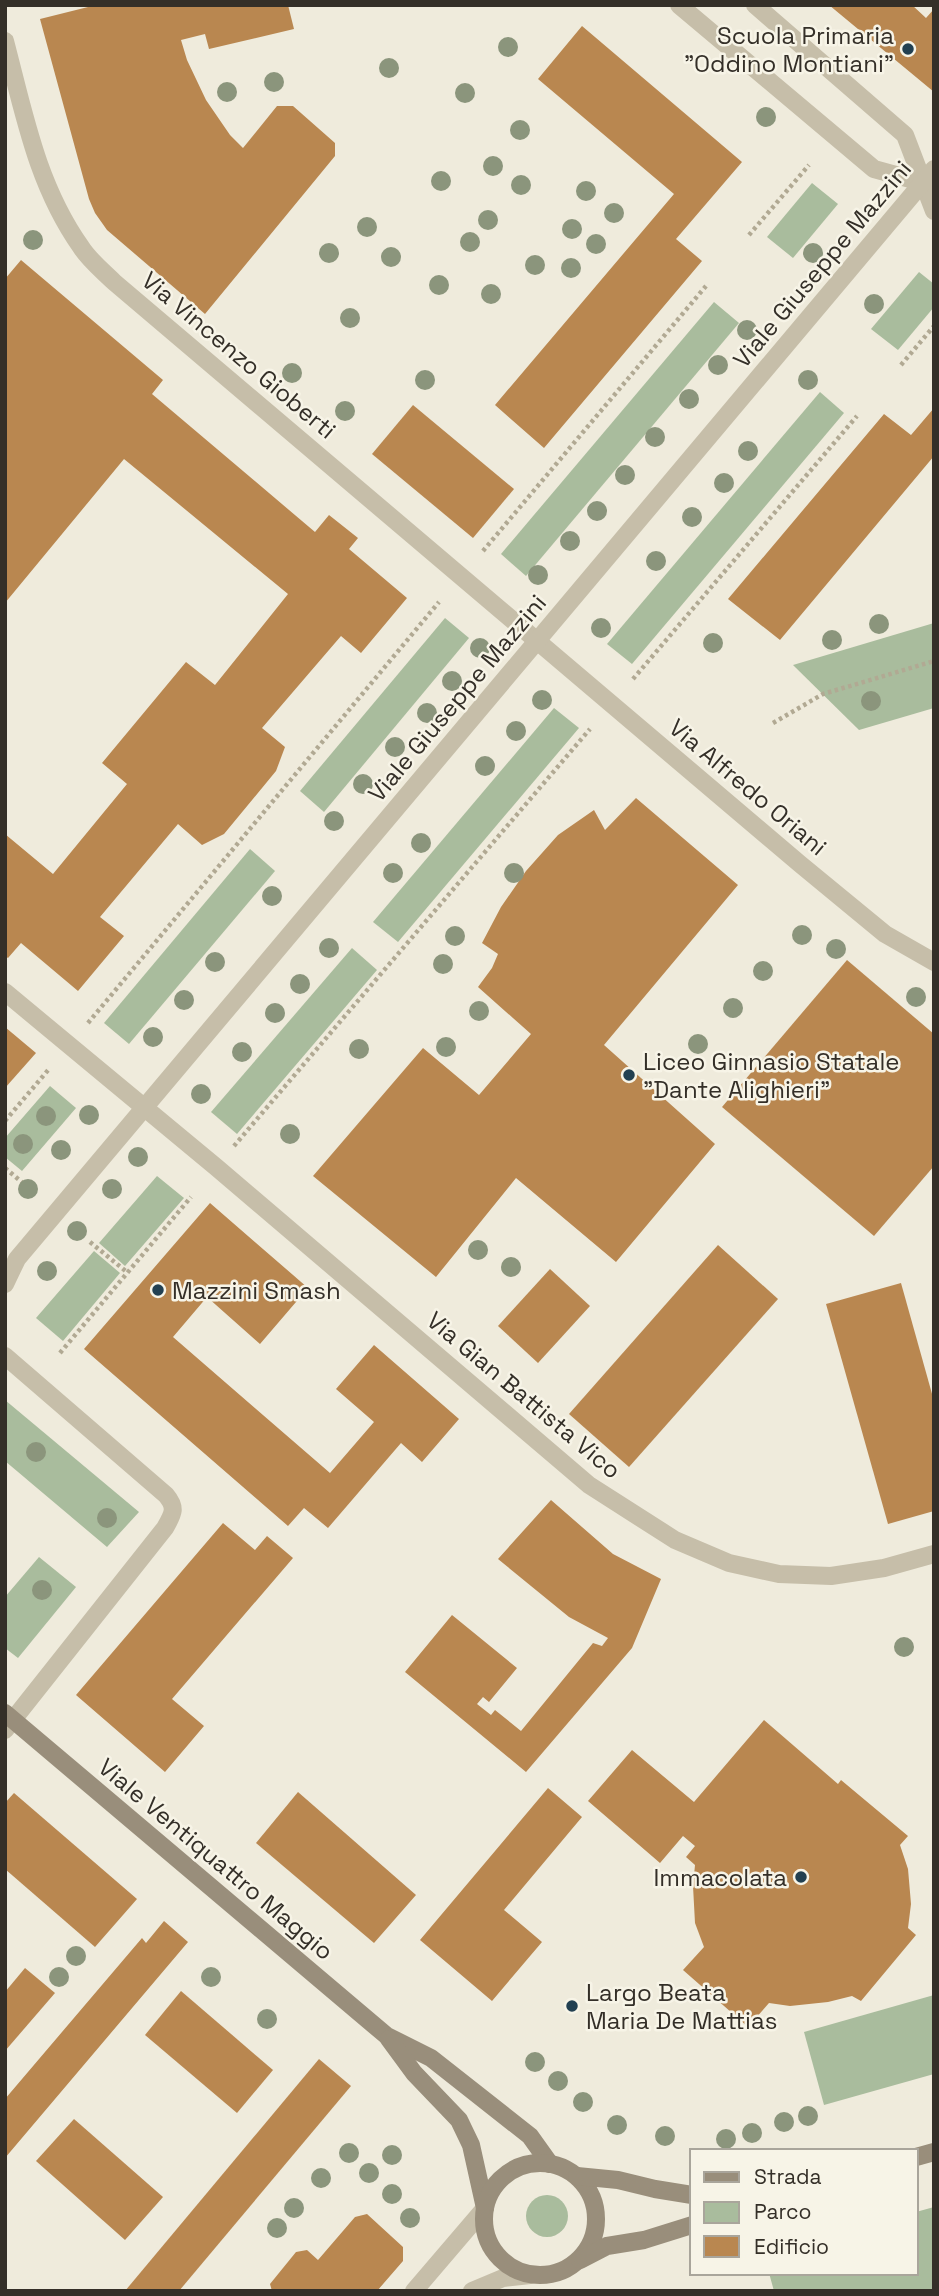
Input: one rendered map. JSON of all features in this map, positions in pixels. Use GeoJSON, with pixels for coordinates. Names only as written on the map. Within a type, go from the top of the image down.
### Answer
{"type":"FeatureCollection","features":[{"type":"Feature","properties":{"kind":"main road","name":"Viale Ventiquattro Maggio"},"geometry":{"type":"LineString","coordinates":[[8,1721],[387,2036]]}},
{"type":"Feature","properties":{"kind":"main road"},"geometry":{"type":"LineString","coordinates":[[387,2036],[431,2058],[530,2136],[550,2164]]}},
{"type":"Feature","properties":{"kind":"main road"},"geometry":{"type":"LineString","coordinates":[[387,2036],[414,2073],[459,2120],[471,2146],[485,2208],[484,2226],[489,2243],[499,2258],[513,2269],[530,2275],[548,2276],[565,2270],[607,2246],[690,2226]]}},
{"type":"Feature","properties":{"kind":"main road"},"geometry":{"type":"LineString","coordinates":[[485,2208],[491,2192],[502,2178],[524,2166],[550,2164],[564,2168],[577,2176],[589,2191],[596,2208],[596,2226],[591,2244],[580,2260]]}},
{"type":"Feature","properties":{"kind":"main road"},"geometry":{"type":"LineString","coordinates":[[577,2176],[618,2180],[690,2195]]}},
{"type":"Feature","properties":{"kind":"street"},"geometry":{"type":"LineString","coordinates":[[679,5],[874,169],[930,179]]}},
{"type":"Feature","properties":{"kind":"street"},"geometry":{"type":"LineString","coordinates":[[755,5],[905,135],[930,179],[934,211]]}},
{"type":"Feature","properties":{"kind":"street","name":"Via Vincenzo Gioberti"},"geometry":{"type":"LineString","coordinates":[[5,41],[39,169],[58,211],[82,250],[114,282],[537,641]]}},
{"type":"Feature","properties":{"kind":"street","name":"Viale Giuseppe Mazzini"},"geometry":{"type":"LineString","coordinates":[[5,1284],[11,1262],[930,179]]}},
{"type":"Feature","properties":{"kind":"street","name":"Via Alfredo Oriani"},"geometry":{"type":"LineString","coordinates":[[537,641],[885,934],[934,962]]}},
{"type":"Feature","properties":{"kind":"street","name":"Via Gian Battista Vico"},"geometry":{"type":"LineString","coordinates":[[5,992],[589,1485],[675,1541],[729,1563],[779,1574],[831,1576],[884,1568],[934,1554]]}},
{"type":"Feature","properties":{"kind":"street"},"geometry":{"type":"LineString","coordinates":[[5,1356],[166,1495],[172,1503],[173,1515],[8,1721]]}},
{"type":"Feature","properties":{"kind":"street"},"geometry":{"type":"LineString","coordinates":[[414,2291],[485,2208]]}},
{"type":"Feature","properties":{"kind":"street"},"geometry":{"type":"LineString","coordinates":[[472,2291],[503,2278],[530,2275]]}},
{"type":"Feature","properties":{"kind":"path"},"geometry":{"type":"LineString","coordinates":[[749,235],[809,165]]}},
{"type":"Feature","properties":{"kind":"path"},"geometry":{"type":"LineString","coordinates":[[483,551],[706,286]]}},
{"type":"Feature","properties":{"kind":"path"},"geometry":{"type":"LineString","coordinates":[[901,365],[934,326]]}},
{"type":"Feature","properties":{"kind":"path"},"geometry":{"type":"LineString","coordinates":[[633,679],[857,416]]}},
{"type":"Feature","properties":{"kind":"path"},"geometry":{"type":"LineString","coordinates":[[88,1023],[439,602]]}},
{"type":"Feature","properties":{"kind":"path"},"geometry":{"type":"LineString","coordinates":[[773,723],[822,694],[934,661]]}},
{"type":"Feature","properties":{"kind":"path"},"geometry":{"type":"LineString","coordinates":[[234,1146],[590,729]]}},
{"type":"Feature","properties":{"kind":"path"},"geometry":{"type":"LineString","coordinates":[[5,1121],[50,1069]]}},
{"type":"Feature","properties":{"kind":"path"},"geometry":{"type":"LineString","coordinates":[[5,1168],[24,1184]]}},
{"type":"Feature","properties":{"kind":"path"},"geometry":{"type":"LineString","coordinates":[[60,1353],[191,1197]]}},
{"type":"Feature","properties":{"kind":"path"},"geometry":{"type":"LineString","coordinates":[[90,1242],[128,1273]]}},
{"type":"Feature","properties":{"kind":"green space"},"geometry":{"type":"Polygon","coordinates":[[[812,183],[838,204],[793,258],[767,237],[812,183]]]}},
{"type":"Feature","properties":{"kind":"green space"},"geometry":{"type":"Polygon","coordinates":[[[919,272],[934,284],[934,307],[898,350],[871,329],[919,272]]]}},
{"type":"Feature","properties":{"kind":"green space"},"geometry":{"type":"Polygon","coordinates":[[[714,302],[739,323],[526,576],[501,554],[714,302]]]}},
{"type":"Feature","properties":{"kind":"green space"},"geometry":{"type":"Polygon","coordinates":[[[820,392],[844,413],[632,664],[607,644],[820,392]]]}},
{"type":"Feature","properties":{"kind":"green space"},"geometry":{"type":"Polygon","coordinates":[[[445,618],[469,638],[324,812],[300,791],[445,618]]]}},
{"type":"Feature","properties":{"kind":"green space"},"geometry":{"type":"Polygon","coordinates":[[[934,623],[934,708],[859,730],[793,665],[934,623]]]}},
{"type":"Feature","properties":{"kind":"green space"},"geometry":{"type":"Polygon","coordinates":[[[554,708],[579,728],[398,942],[373,922],[554,708]]]}},
{"type":"Feature","properties":{"kind":"green space"},"geometry":{"type":"Polygon","coordinates":[[[250,849],[275,871],[129,1044],[104,1023],[250,849]]]}},
{"type":"Feature","properties":{"kind":"green space"},"geometry":{"type":"Polygon","coordinates":[[[352,948],[377,970],[237,1134],[211,1112],[352,948]]]}},
{"type":"Feature","properties":{"kind":"green space"},"geometry":{"type":"Polygon","coordinates":[[[50,1086],[76,1108],[22,1171],[5,1157],[5,1138],[50,1086]]]}},
{"type":"Feature","properties":{"kind":"green space"},"geometry":{"type":"Polygon","coordinates":[[[157,1176],[184,1198],[125,1266],[99,1243],[157,1176]]]}},
{"type":"Feature","properties":{"kind":"green space"},"geometry":{"type":"Polygon","coordinates":[[[94,1251],[120,1273],[63,1341],[36,1318],[94,1251]]]}},
{"type":"Feature","properties":{"kind":"green space"},"geometry":{"type":"Polygon","coordinates":[[[5,1400],[139,1512],[107,1547],[5,1461],[5,1400]]]}},
{"type":"Feature","properties":{"kind":"green space"},"geometry":{"type":"Polygon","coordinates":[[[39,1557],[76,1587],[18,1658],[5,1648],[5,1597],[39,1557]]]}},
{"type":"Feature","properties":{"kind":"green space"},"geometry":{"type":"Polygon","coordinates":[[[934,1995],[934,2074],[824,2105],[804,2032],[934,1995]]]}},
{"type":"Feature","properties":{"kind":"green space"},"geometry":{"type":"Polygon","coordinates":[[[547,2195],[562,2201],[568,2216],[562,2231],[547,2237],[532,2231],[526,2216],[532,2201],[547,2195]]]}},
{"type":"Feature","properties":{"kind":"green space"},"geometry":{"type":"Polygon","coordinates":[[[934,2207],[934,2291],[774,2291],[770,2275],[918,2275],[918,2211],[934,2207]]]}},
{"type":"Feature","properties":{"kind":"building"},"geometry":{"type":"Polygon","coordinates":[[[96,5],[288,5],[294,29],[209,49],[205,34],[181,40],[187,60],[206,100],[230,135],[243,148],[277,106],[293,106],[335,143],[335,156],[205,314],[107,230],[89,199],[40,19],[96,5]]]}},
{"type":"Feature","properties":{"kind":"building","name":"Scuola Primaria \"Oddino Montiani\""},"geometry":{"type":"Polygon","coordinates":[[[829,5],[912,5],[926,18],[934,9],[934,92],[829,5]]]}},
{"type":"Feature","properties":{"kind":"building"},"geometry":{"type":"Polygon","coordinates":[[[582,26],[742,162],[676,239],[702,261],[544,448],[495,405],[674,194],[538,79],[582,26]]]}},
{"type":"Feature","properties":{"kind":"building"},"geometry":{"type":"Polygon","coordinates":[[[21,260],[163,380],[152,394],[315,532],[329,515],[358,538],[349,549],[407,598],[361,653],[341,636],[262,728],[285,747],[276,771],[224,834],[202,845],[178,824],[100,917],[124,936],[78,991],[21,943],[8,958],[5,956],[5,834],[53,874],[127,784],[102,763],[186,662],[215,685],[288,594],[124,459],[5,603],[5,279],[21,260]]]}},
{"type":"Feature","properties":{"kind":"building"},"geometry":{"type":"Polygon","coordinates":[[[413,405],[514,489],[473,538],[372,454],[413,405]]]}},
{"type":"Feature","properties":{"kind":"building"},"geometry":{"type":"Polygon","coordinates":[[[934,408],[934,456],[780,640],[728,599],[884,414],[911,435],[934,408]]]}},
{"type":"Feature","properties":{"kind":"building"},"geometry":{"type":"Polygon","coordinates":[[[636,798],[738,885],[604,1045],[715,1144],[616,1262],[516,1178],[436,1277],[313,1176],[423,1048],[479,1095],[531,1034],[478,987],[492,968],[498,954],[482,943],[501,907],[526,871],[558,835],[594,810],[605,830],[636,798]]]}},
{"type":"Feature","properties":{"kind":"building"},"geometry":{"type":"Polygon","coordinates":[[[847,960],[934,1034],[934,1166],[874,1236],[722,1107],[847,960]]]}},
{"type":"Feature","properties":{"kind":"building"},"geometry":{"type":"Polygon","coordinates":[[[5,1027],[36,1053],[5,1088],[5,1027]]]}},
{"type":"Feature","properties":{"kind":"building"},"geometry":{"type":"Polygon","coordinates":[[[210,1203],[308,1288],[260,1344],[207,1297],[173,1337],[330,1473],[374,1422],[336,1389],[374,1345],[459,1419],[422,1462],[401,1443],[328,1528],[304,1508],[288,1526],[84,1349],[210,1203]]]}},
{"type":"Feature","properties":{"kind":"building"},"geometry":{"type":"Polygon","coordinates":[[[718,1245],[778,1299],[629,1467],[569,1414],[718,1245]]]}},
{"type":"Feature","properties":{"kind":"building"},"geometry":{"type":"Polygon","coordinates":[[[550,1269],[590,1306],[538,1363],[498,1326],[550,1269]]]}},
{"type":"Feature","properties":{"kind":"building"},"geometry":{"type":"Polygon","coordinates":[[[901,1283],[934,1401],[934,1511],[888,1524],[826,1304],[901,1283]]]}},
{"type":"Feature","properties":{"kind":"building"},"geometry":{"type":"Polygon","coordinates":[[[551,1500],[613,1554],[661,1579],[632,1648],[526,1772],[405,1672],[452,1615],[517,1668],[489,1702],[483,1697],[477,1704],[491,1715],[495,1710],[521,1731],[593,1643],[602,1646],[608,1638],[569,1617],[498,1559],[551,1500]]]}},
{"type":"Feature","properties":{"kind":"building"},"geometry":{"type":"Polygon","coordinates":[[[223,1523],[255,1550],[267,1536],[293,1558],[172,1699],[204,1726],[165,1772],[76,1695],[223,1523]]]}},
{"type":"Feature","properties":{"kind":"building","name":"Immacolata"},"geometry":{"type":"Polygon","coordinates":[[[764,1720],[838,1784],[841,1780],[908,1836],[900,1845],[908,1869],[911,1904],[908,1928],[916,1935],[861,2001],[852,1996],[828,2002],[790,2006],[769,2003],[748,2027],[683,1970],[704,1947],[695,1923],[695,1865],[686,1857],[695,1846],[683,1836],[660,1863],[588,1801],[632,1750],[694,1802],[764,1720]]]}},
{"type":"Feature","properties":{"kind":"building"},"geometry":{"type":"Polygon","coordinates":[[[548,1788],[582,1817],[504,1910],[542,1942],[492,2001],[420,1940],[548,1788]]]}},
{"type":"Feature","properties":{"kind":"building"},"geometry":{"type":"Polygon","coordinates":[[[298,1792],[416,1895],[374,1943],[256,1843],[298,1792]]]}},
{"type":"Feature","properties":{"kind":"building"},"geometry":{"type":"Polygon","coordinates":[[[14,1793],[137,1899],[95,1947],[5,1869],[5,1803],[14,1793]]]}},
{"type":"Feature","properties":{"kind":"building"},"geometry":{"type":"Polygon","coordinates":[[[164,1921],[188,1942],[5,2158],[5,2099],[142,1938],[146,1943],[164,1921]]]}},
{"type":"Feature","properties":{"kind":"building"},"geometry":{"type":"Polygon","coordinates":[[[25,1968],[55,1993],[5,2051],[5,1992],[25,1968]]]}},
{"type":"Feature","properties":{"kind":"building"},"geometry":{"type":"Polygon","coordinates":[[[181,1991],[273,2070],[237,2113],[145,2035],[181,1991]]]}},
{"type":"Feature","properties":{"kind":"building"},"geometry":{"type":"Polygon","coordinates":[[[319,2059],[351,2086],[179,2291],[125,2291],[319,2059]]]}},
{"type":"Feature","properties":{"kind":"building"},"geometry":{"type":"Polygon","coordinates":[[[74,2119],[163,2197],[125,2240],[36,2161],[74,2119]]]}},
{"type":"Feature","properties":{"kind":"building"},"geometry":{"type":"Polygon","coordinates":[[[367,2214],[403,2247],[403,2261],[377,2291],[272,2291],[270,2284],[296,2252],[307,2250],[318,2260],[355,2217],[367,2214]]]}},
{"type":"Feature","properties":{"kind":"place","name":"Scuola Primaria \"Oddino Montiani\""},"geometry":{"type":"Point","coordinates":[908,49]}},
{"type":"Feature","properties":{"kind":"place","name":"Liceo Ginnasio Statale \"Dante Alighieri\""},"geometry":{"type":"Point","coordinates":[629,1075]}},
{"type":"Feature","properties":{"kind":"place","name":"Mazzini Smash"},"geometry":{"type":"Point","coordinates":[158,1290]}},
{"type":"Feature","properties":{"kind":"place","name":"Immacolata"},"geometry":{"type":"Point","coordinates":[801,1877]}},
{"type":"Feature","properties":{"kind":"place","name":"Largo Beata Maria De Mattias"},"geometry":{"type":"Point","coordinates":[572,2006]}}]}
